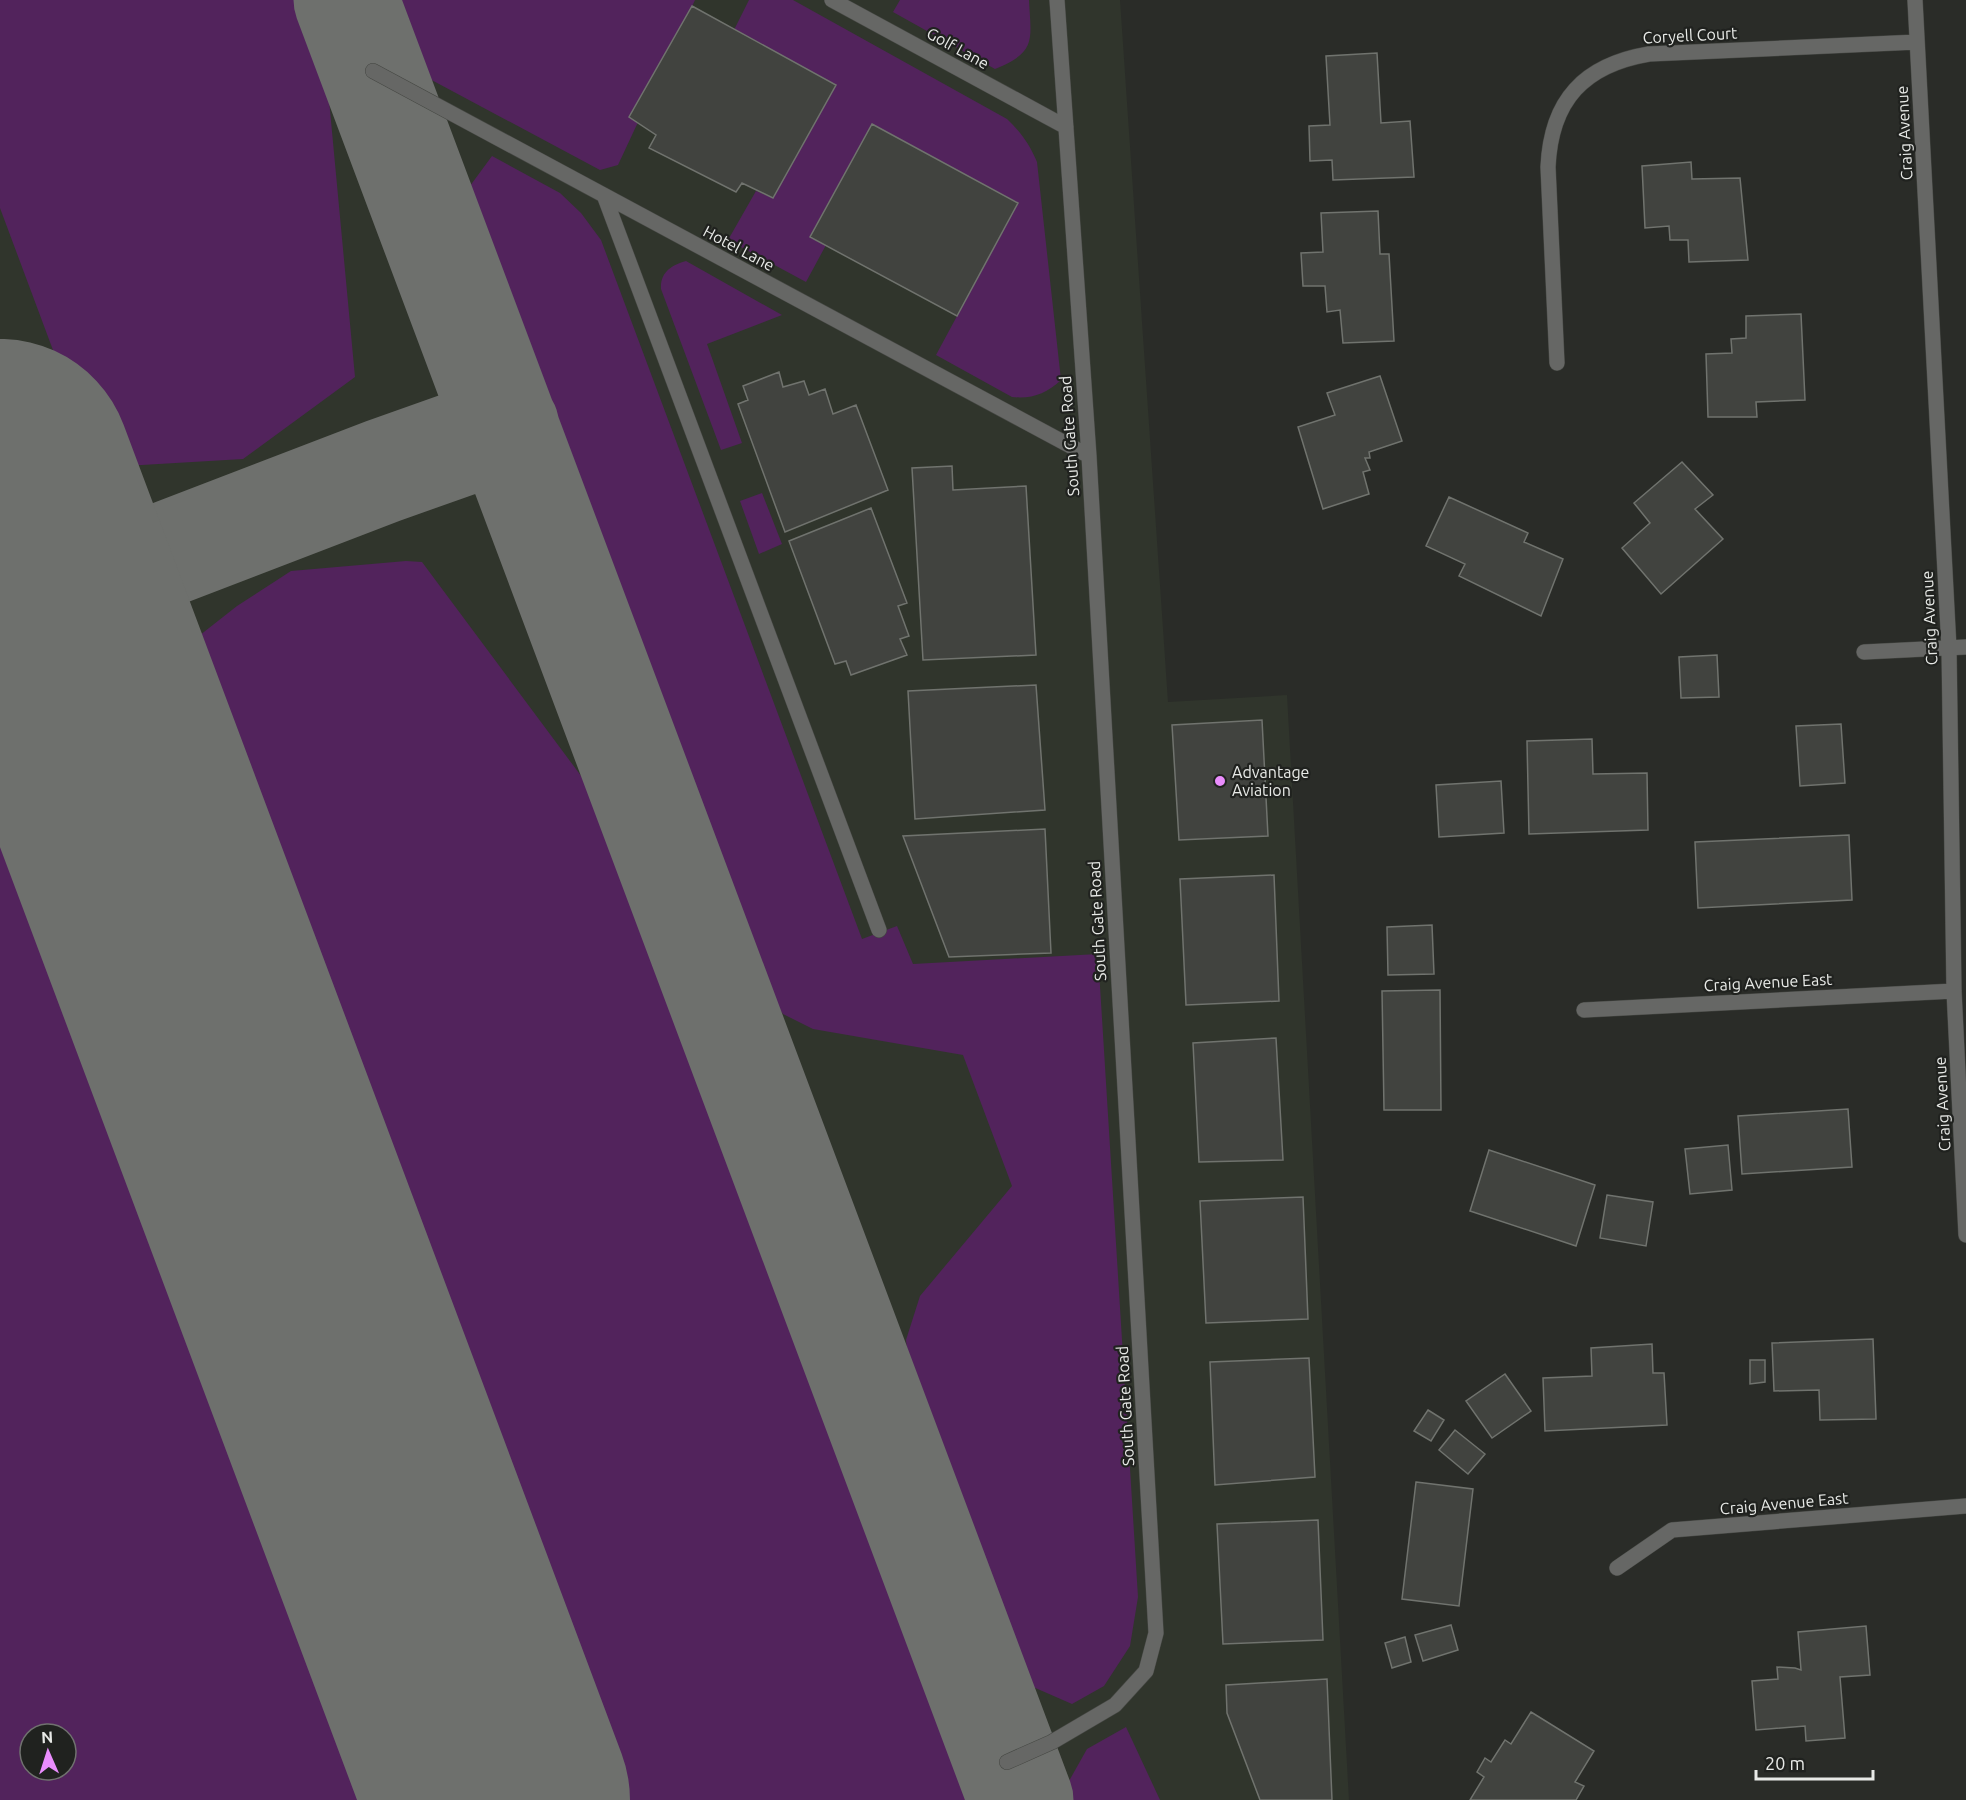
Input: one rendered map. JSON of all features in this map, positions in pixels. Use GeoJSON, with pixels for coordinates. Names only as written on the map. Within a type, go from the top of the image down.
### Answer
{"type":"FeatureCollection","features":[{"type":"Feature","properties":{"kind":"street","name":"Golf Lane"},"geometry":{"type":"LineString","coordinates":[[832,0],[1066,128]]}},
{"type":"Feature","properties":{"kind":"street","name":"South Gate Road"},"geometry":{"type":"LineString","coordinates":[[1007,1762],[1052,1742],[1115,1705],[1146,1671],[1156,1633],[1089,456],[1057,0]]}},
{"type":"Feature","properties":{"kind":"street","name":"Craig Avenue"},"geometry":{"type":"LineString","coordinates":[[1915,0],[1949,648],[1954,991],[1966,1235]]}},
{"type":"Feature","properties":{"kind":"street","name":"Coryell Court"},"geometry":{"type":"LineString","coordinates":[[1557,363],[1548,167],[1549,144],[1555,123],[1564,105],[1575,90],[1591,75],[1609,64],[1649,54],[1917,42]]}},
{"type":"Feature","properties":{"kind":"street","name":"Hotel Lane"},"geometry":{"type":"LineString","coordinates":[[373,71],[1089,456]]}},
{"type":"Feature","properties":{"kind":"street"},"geometry":{"type":"LineString","coordinates":[[604,195],[879,930]]}},
{"type":"Feature","properties":{"kind":"street"},"geometry":{"type":"LineString","coordinates":[[1864,652],[1966,647]]}},
{"type":"Feature","properties":{"kind":"street","name":"Craig Avenue East"},"geometry":{"type":"LineString","coordinates":[[1584,1010],[1954,991]]}},
{"type":"Feature","properties":{"kind":"street","name":"Craig Avenue East"},"geometry":{"type":"LineString","coordinates":[[1617,1568],[1672,1530],[1966,1506]]}},
{"type":"Feature","properties":{"kind":"shaded area"},"geometry":{"type":"Polygon","coordinates":[[[0,0],[1120,0],[1168,702],[1287,695],[1349,1800],[0,1800],[0,0]]]}},
{"type":"Feature","properties":{"kind":"shaded area"},"geometry":{"type":"Polygon","coordinates":[[[0,0],[295,0],[328,89],[355,377],[243,459],[108,467],[94,460],[0,208],[0,0]]]}},
{"type":"Feature","properties":{"kind":"shaded area"},"geometry":{"type":"Polygon","coordinates":[[[397,0],[695,0],[618,165],[600,170],[426,77],[397,0]]]}},
{"type":"Feature","properties":{"kind":"shaded area"},"geometry":{"type":"Polygon","coordinates":[[[749,0],[793,0],[1007,119],[1021,134],[1037,162],[1061,380],[1055,385],[1038,394],[1012,397],[936,355],[1018,203],[872,124],[810,236],[826,245],[806,282],[728,240],[756,191],[773,198],[836,85],[734,30],[749,0]]]}},
{"type":"Feature","properties":{"kind":"shaded area"},"geometry":{"type":"Polygon","coordinates":[[[900,0],[1029,0],[1030,35],[1028,43],[1018,57],[995,69],[893,12],[900,0]]]}},
{"type":"Feature","properties":{"kind":"shaded area"},"geometry":{"type":"Polygon","coordinates":[[[492,156],[560,193],[581,213],[601,240],[862,939],[897,926],[913,964],[1098,954],[1138,1597],[1130,1646],[1104,1686],[1072,1704],[1024,1683],[910,1379],[906,1340],[920,1296],[1012,1186],[963,1055],[813,1029],[783,1014],[759,982],[593,520],[467,190],[492,156]]]}},
{"type":"Feature","properties":{"kind":"shaded area"},"geometry":{"type":"Polygon","coordinates":[[[686,261],[782,315],[707,344],[742,443],[721,450],[661,289],[661,283],[668,270],[686,261]]]}},
{"type":"Feature","properties":{"kind":"shaded area"},"geometry":{"type":"Polygon","coordinates":[[[762,493],[782,544],[759,554],[740,501],[762,493]]]}},
{"type":"Feature","properties":{"kind":"shaded area"},"geometry":{"type":"Polygon","coordinates":[[[406,561],[422,562],[593,792],[972,1800],[598,1800],[174,674],[181,650],[237,606],[291,571],[406,561]]]}},
{"type":"Feature","properties":{"kind":"shaded area"},"geometry":{"type":"Polygon","coordinates":[[[0,744],[19,767],[405,1800],[0,1800],[0,744]]]}},
{"type":"Feature","properties":{"kind":"shaded area"},"geometry":{"type":"Polygon","coordinates":[[[1126,1727],[1160,1800],[1061,1800],[1060,1797],[1087,1749],[1126,1727]]]}},
{"type":"Feature","properties":{"kind":"building"},"geometry":{"type":"Polygon","coordinates":[[[692,6],[836,85],[773,198],[742,183],[736,192],[649,148],[656,135],[629,117],[692,6]]]}},
{"type":"Feature","properties":{"kind":"building"},"geometry":{"type":"Polygon","coordinates":[[[1377,53],[1381,123],[1410,121],[1414,177],[1333,180],[1332,160],[1310,161],[1309,126],[1330,125],[1326,56],[1377,53]]]}},
{"type":"Feature","properties":{"kind":"building"},"geometry":{"type":"Polygon","coordinates":[[[872,124],[1018,203],[957,316],[810,237],[872,124]]]}},
{"type":"Feature","properties":{"kind":"building"},"geometry":{"type":"Polygon","coordinates":[[[1691,162],[1692,179],[1740,178],[1748,260],[1689,262],[1688,240],[1670,240],[1669,226],[1645,228],[1642,166],[1691,162]]]}},
{"type":"Feature","properties":{"kind":"building"},"geometry":{"type":"Polygon","coordinates":[[[1378,211],[1380,254],[1389,254],[1394,341],[1343,343],[1340,310],[1327,312],[1325,286],[1303,286],[1301,253],[1323,252],[1321,213],[1378,211]]]}},
{"type":"Feature","properties":{"kind":"building"},"geometry":{"type":"Polygon","coordinates":[[[1801,314],[1805,400],[1756,402],[1757,417],[1708,417],[1706,354],[1732,353],[1731,339],[1746,338],[1746,316],[1801,314]]]}},
{"type":"Feature","properties":{"kind":"building"},"geometry":{"type":"Polygon","coordinates":[[[779,372],[783,387],[804,381],[809,395],[825,389],[833,414],[856,405],[888,490],[785,532],[738,404],[748,400],[743,386],[779,372]]]}},
{"type":"Feature","properties":{"kind":"building"},"geometry":{"type":"Polygon","coordinates":[[[1380,376],[1402,441],[1369,452],[1370,458],[1365,458],[1370,470],[1363,472],[1369,494],[1323,509],[1298,427],[1335,415],[1327,393],[1380,376]]]}},
{"type":"Feature","properties":{"kind":"building"},"geometry":{"type":"Polygon","coordinates":[[[1682,462],[1713,495],[1695,509],[1723,539],[1661,594],[1622,548],[1650,523],[1634,503],[1682,462]]]}},
{"type":"Feature","properties":{"kind":"building"},"geometry":{"type":"Polygon","coordinates":[[[952,466],[953,490],[1026,486],[1036,655],[923,660],[912,468],[952,466]]]}},
{"type":"Feature","properties":{"kind":"building"},"geometry":{"type":"Polygon","coordinates":[[[1449,497],[1528,533],[1524,542],[1563,559],[1541,616],[1459,576],[1465,564],[1426,546],[1449,497]]]}},
{"type":"Feature","properties":{"kind":"building"},"geometry":{"type":"Polygon","coordinates":[[[871,508],[907,603],[898,606],[909,636],[900,639],[907,655],[851,675],[846,661],[835,664],[789,541],[871,508]]]}},
{"type":"Feature","properties":{"kind":"building"},"geometry":{"type":"Polygon","coordinates":[[[1717,655],[1719,697],[1681,698],[1679,657],[1717,655]]]}},
{"type":"Feature","properties":{"kind":"building"},"geometry":{"type":"Polygon","coordinates":[[[1036,685],[1045,810],[915,819],[908,691],[1036,685]]]}},
{"type":"Feature","properties":{"kind":"building","name":"Advantage Aviation"},"geometry":{"type":"Polygon","coordinates":[[[1262,720],[1268,836],[1179,840],[1172,725],[1262,720]]]}},
{"type":"Feature","properties":{"kind":"building"},"geometry":{"type":"Polygon","coordinates":[[[1841,724],[1845,783],[1800,786],[1796,726],[1841,724]]]}},
{"type":"Feature","properties":{"kind":"building"},"geometry":{"type":"Polygon","coordinates":[[[1592,739],[1593,774],[1647,773],[1648,830],[1529,834],[1527,741],[1592,739]]]}},
{"type":"Feature","properties":{"kind":"building"},"geometry":{"type":"Polygon","coordinates":[[[1501,781],[1504,833],[1439,837],[1436,785],[1501,781]]]}},
{"type":"Feature","properties":{"kind":"building"},"geometry":{"type":"Polygon","coordinates":[[[1045,829],[1051,953],[949,957],[903,836],[1045,829]]]}},
{"type":"Feature","properties":{"kind":"building"},"geometry":{"type":"Polygon","coordinates":[[[1849,835],[1852,900],[1698,908],[1695,842],[1849,835]]]}},
{"type":"Feature","properties":{"kind":"building"},"geometry":{"type":"Polygon","coordinates":[[[1274,875],[1279,1001],[1186,1005],[1180,879],[1274,875]]]}},
{"type":"Feature","properties":{"kind":"building"},"geometry":{"type":"Polygon","coordinates":[[[1432,925],[1434,974],[1388,975],[1387,927],[1432,925]]]}},
{"type":"Feature","properties":{"kind":"building"},"geometry":{"type":"Polygon","coordinates":[[[1440,990],[1441,1110],[1384,1110],[1382,991],[1440,990]]]}},
{"type":"Feature","properties":{"kind":"building"},"geometry":{"type":"Polygon","coordinates":[[[1276,1038],[1283,1160],[1199,1162],[1193,1043],[1276,1038]]]}},
{"type":"Feature","properties":{"kind":"building"},"geometry":{"type":"Polygon","coordinates":[[[1848,1109],[1852,1167],[1742,1174],[1738,1116],[1848,1109]]]}},
{"type":"Feature","properties":{"kind":"building"},"geometry":{"type":"Polygon","coordinates":[[[1728,1145],[1732,1190],[1690,1194],[1685,1149],[1728,1145]]]}},
{"type":"Feature","properties":{"kind":"building"},"geometry":{"type":"Polygon","coordinates":[[[1489,1150],[1595,1185],[1576,1246],[1470,1211],[1489,1150]]]}},
{"type":"Feature","properties":{"kind":"building"},"geometry":{"type":"Polygon","coordinates":[[[1607,1195],[1653,1202],[1646,1246],[1600,1238],[1607,1195]]]}},
{"type":"Feature","properties":{"kind":"building"},"geometry":{"type":"Polygon","coordinates":[[[1303,1197],[1308,1319],[1206,1323],[1200,1201],[1303,1197]]]}},
{"type":"Feature","properties":{"kind":"building"},"geometry":{"type":"Polygon","coordinates":[[[1873,1339],[1876,1419],[1820,1420],[1819,1390],[1774,1391],[1772,1343],[1873,1339]]]}},
{"type":"Feature","properties":{"kind":"building"},"geometry":{"type":"Polygon","coordinates":[[[1652,1344],[1653,1373],[1664,1373],[1667,1425],[1545,1431],[1543,1378],[1592,1376],[1591,1348],[1652,1344]]]}},
{"type":"Feature","properties":{"kind":"building"},"geometry":{"type":"Polygon","coordinates":[[[1309,1358],[1315,1477],[1215,1485],[1210,1362],[1309,1358]]]}},
{"type":"Feature","properties":{"kind":"building"},"geometry":{"type":"Polygon","coordinates":[[[1750,1360],[1765,1360],[1765,1382],[1750,1384],[1750,1360]]]}},
{"type":"Feature","properties":{"kind":"building"},"geometry":{"type":"Polygon","coordinates":[[[1505,1374],[1531,1411],[1492,1438],[1466,1401],[1505,1374]]]}},
{"type":"Feature","properties":{"kind":"building"},"geometry":{"type":"Polygon","coordinates":[[[1428,1410],[1444,1420],[1431,1441],[1414,1431],[1428,1410]]]}},
{"type":"Feature","properties":{"kind":"building"},"geometry":{"type":"Polygon","coordinates":[[[1455,1430],[1485,1454],[1468,1474],[1439,1450],[1455,1430]]]}},
{"type":"Feature","properties":{"kind":"building"},"geometry":{"type":"Polygon","coordinates":[[[1416,1482],[1473,1489],[1459,1606],[1402,1599],[1416,1482]]]}},
{"type":"Feature","properties":{"kind":"building"},"geometry":{"type":"Polygon","coordinates":[[[1318,1520],[1323,1640],[1223,1644],[1217,1524],[1318,1520]]]}},
{"type":"Feature","properties":{"kind":"building"},"geometry":{"type":"Polygon","coordinates":[[[1451,1625],[1458,1650],[1423,1661],[1415,1635],[1451,1625]]]}},
{"type":"Feature","properties":{"kind":"building"},"geometry":{"type":"Polygon","coordinates":[[[1866,1626],[1870,1675],[1840,1677],[1845,1738],[1806,1741],[1805,1726],[1756,1730],[1752,1681],[1778,1679],[1777,1667],[1801,1670],[1798,1632],[1866,1626]]]}},
{"type":"Feature","properties":{"kind":"building"},"geometry":{"type":"Polygon","coordinates":[[[1405,1637],[1411,1662],[1392,1668],[1385,1643],[1405,1637]]]}},
{"type":"Feature","properties":{"kind":"building"},"geometry":{"type":"Polygon","coordinates":[[[1327,1679],[1332,1800],[1260,1800],[1227,1713],[1226,1685],[1327,1679]]]}},
{"type":"Feature","properties":{"kind":"building"},"geometry":{"type":"Polygon","coordinates":[[[1531,1712],[1594,1751],[1575,1782],[1584,1786],[1576,1800],[1470,1800],[1484,1777],[1477,1772],[1485,1758],[1491,1762],[1505,1740],[1511,1744],[1531,1712]]]}},
{"type":"Feature","properties":{"kind":"taxiway"},"geometry":{"type":"LineString","coordinates":[[346,0],[1021,1800]]}},
{"type":"Feature","properties":{"kind":"taxiway"},"geometry":{"type":"LineString","coordinates":[[0,618],[383,471],[507,427]]}},
{"type":"Feature","properties":{"kind":"runway"},"geometry":{"type":"LineString","coordinates":[[0,471],[498,1800]]}},
{"type":"Feature","properties":{"kind":"place","name":"Advantage Aviation"},"geometry":{"type":"Point","coordinates":[1220,781]}}]}
